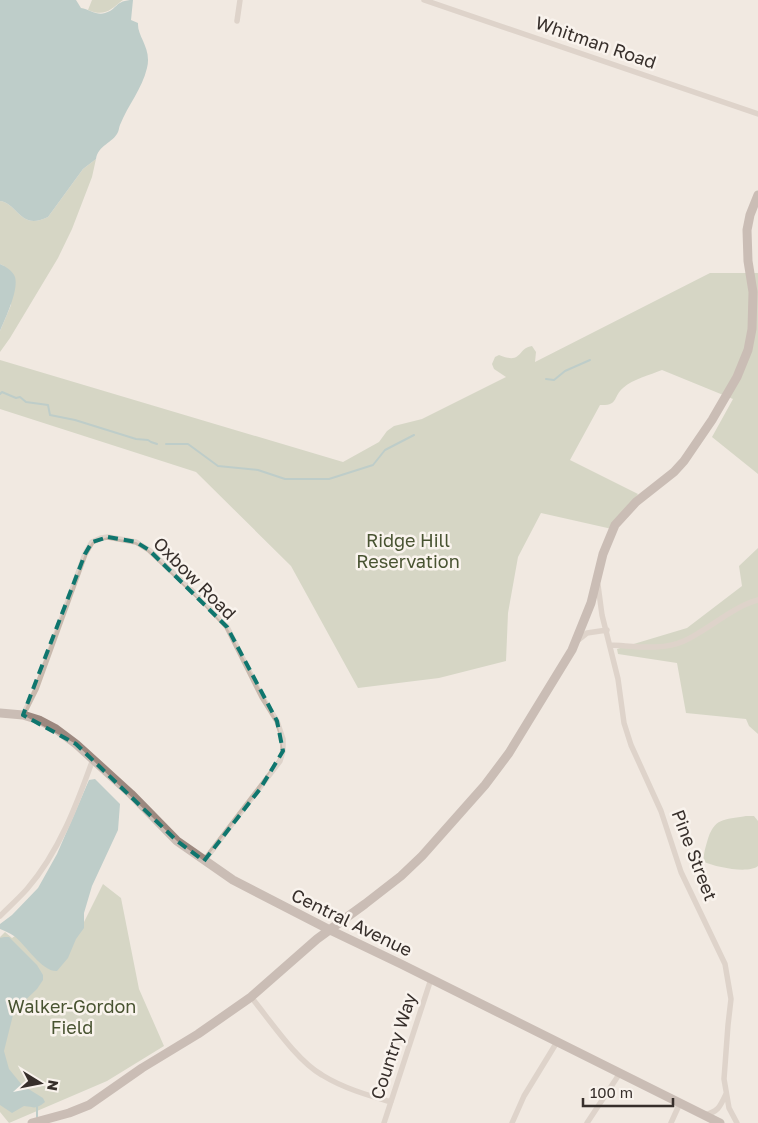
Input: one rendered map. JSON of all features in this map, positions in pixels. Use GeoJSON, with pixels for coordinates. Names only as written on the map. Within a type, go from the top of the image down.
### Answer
{"type":"FeatureCollection","features":[{"type":"Feature","properties":{"kind":"street"},"geometry":{"type":"LineString","coordinates":[[237,21],[240,0]]}},
{"type":"Feature","properties":{"kind":"street","name":"Whitman Road"},"geometry":{"type":"LineString","coordinates":[[424,0],[758,114]]}},
{"type":"Feature","properties":{"kind":"street"},"geometry":{"type":"LineString","coordinates":[[32,1123],[69,1113],[89,1105],[251,997],[318,938],[401,876],[422,856],[468,804],[509,753],[576,642],[591,603],[602,554],[616,525],[636,502],[674,472],[684,460],[712,420],[737,377],[748,350],[756,306],[747,230],[750,215],[758,195]]}},
{"type":"Feature","properties":{"kind":"street","name":"Oxbow Road"},"geometry":{"type":"LineString","coordinates":[[23,716],[36,689],[85,554],[92,542],[108,537],[136,542],[150,550],[204,602],[227,628],[262,697],[277,721],[283,740],[280,762],[204,861]]}},
{"type":"Feature","properties":{"kind":"street","name":"Pine Street"},"geometry":{"type":"LineString","coordinates":[[597,578],[599,598],[619,683],[624,723],[631,744],[661,811],[681,872],[725,964],[731,1000],[724,1079],[729,1108],[737,1123]]}},
{"type":"Feature","properties":{"kind":"street"},"geometry":{"type":"LineString","coordinates":[[611,645],[662,647],[684,641],[740,606],[758,600]]}},
{"type":"Feature","properties":{"kind":"street"},"geometry":{"type":"LineString","coordinates":[[576,642],[587,633],[607,630]]}},
{"type":"Feature","properties":{"kind":"street","name":"Central Avenue"},"geometry":{"type":"LineString","coordinates":[[0,713],[38,720],[56,729],[76,744],[131,794],[177,841],[233,880],[720,1123]]}},
{"type":"Feature","properties":{"kind":"street"},"geometry":{"type":"LineString","coordinates":[[0,916],[27,890],[53,852],[83,787],[93,759]]}},
{"type":"Feature","properties":{"kind":"street","name":"Country Way"},"geometry":{"type":"LineString","coordinates":[[384,1123],[431,979]]}},
{"type":"Feature","properties":{"kind":"street"},"geometry":{"type":"LineString","coordinates":[[251,997],[292,1048],[320,1074],[352,1090],[391,1102]]}},
{"type":"Feature","properties":{"kind":"street"},"geometry":{"type":"LineString","coordinates":[[512,1123],[524,1096],[557,1042]]}},
{"type":"Feature","properties":{"kind":"street"},"geometry":{"type":"LineString","coordinates":[[587,1123],[620,1073]]}},
{"type":"Feature","properties":{"kind":"street"},"geometry":{"type":"LineString","coordinates":[[704,1115],[713,1113],[726,1094]]}},
{"type":"Feature","properties":{"kind":"street"},"geometry":{"type":"LineString","coordinates":[[671,1123],[680,1103]]}},
{"type":"Feature","properties":{"kind":"highlighted area"},"geometry":{"type":"Polygon","coordinates":[[[108,537],[136,542],[149,550],[227,627],[277,721],[283,751],[260,789],[204,861],[177,841],[76,744],[23,715],[85,554],[92,542],[108,537]]]}},
{"type":"Feature","properties":{"kind":"green space"},"geometry":{"type":"Polygon","coordinates":[[[92,0],[123,0],[107,11],[99,13],[88,10],[92,0]]]}},
{"type":"Feature","properties":{"kind":"green space"},"geometry":{"type":"Polygon","coordinates":[[[96,159],[92,177],[72,229],[58,258],[0,352],[0,331],[11,305],[4,266],[0,264],[0,201],[6,203],[31,221],[48,217],[83,169],[96,159]]]}},
{"type":"Feature","properties":{"kind":"green space","name":"Ridge Hill Reservation"},"geometry":{"type":"Polygon","coordinates":[[[710,273],[758,273],[758,474],[712,437],[733,399],[662,370],[627,385],[620,391],[613,402],[600,405],[570,460],[638,494],[612,529],[541,513],[518,557],[508,613],[506,661],[439,678],[358,688],[291,566],[196,472],[0,409],[0,360],[343,462],[379,442],[387,431],[394,426],[422,419],[506,377],[494,369],[492,364],[495,357],[499,355],[507,358],[516,357],[527,347],[532,346],[536,352],[535,362],[710,273]]]}},
{"type":"Feature","properties":{"kind":"green space"},"geometry":{"type":"Polygon","coordinates":[[[758,548],[758,734],[749,726],[746,719],[686,713],[677,663],[618,654],[617,649],[687,628],[742,586],[739,566],[758,548]]]}},
{"type":"Feature","properties":{"kind":"green space"},"geometry":{"type":"Polygon","coordinates":[[[754,816],[758,821],[758,866],[740,870],[724,868],[704,862],[707,842],[713,828],[726,819],[754,816]]]}},
{"type":"Feature","properties":{"kind":"green space","name":"Walker-Gordon Field"},"geometry":{"type":"Polygon","coordinates":[[[103,884],[121,898],[139,989],[164,1046],[107,1081],[9,1123],[0,1112],[0,937],[5,932],[12,938],[68,900],[82,926],[103,884]]]}},
{"type":"Feature","properties":{"kind":"water"},"geometry":{"type":"Polygon","coordinates":[[[0,0],[76,0],[81,8],[102,14],[109,12],[119,3],[133,0],[131,20],[138,23],[138,28],[148,54],[145,76],[123,118],[116,136],[100,150],[96,159],[83,169],[48,217],[39,220],[31,221],[26,219],[12,207],[0,201],[0,0]]]}},
{"type":"Feature","properties":{"kind":"water"},"geometry":{"type":"Polygon","coordinates":[[[0,264],[13,273],[16,283],[11,304],[0,331],[0,264]]]}},
{"type":"Feature","properties":{"kind":"water"},"geometry":{"type":"Polygon","coordinates":[[[95,779],[120,804],[118,830],[92,886],[84,913],[84,928],[76,939],[68,958],[57,971],[51,970],[40,963],[19,940],[0,929],[0,924],[12,915],[38,888],[57,854],[89,780],[95,779]]]}},
{"type":"Feature","properties":{"kind":"water"},"geometry":{"type":"Polygon","coordinates":[[[9,937],[37,965],[43,975],[43,980],[37,989],[14,1011],[4,1051],[9,1069],[22,1085],[43,1098],[45,1102],[37,1107],[24,1106],[12,1113],[0,1105],[0,938],[9,937]]]}},
{"type":"Feature","properties":{"kind":"waterway"},"geometry":{"type":"LineString","coordinates":[[546,379],[554,380],[565,371],[590,360]]}},
{"type":"Feature","properties":{"kind":"waterway"},"geometry":{"type":"LineString","coordinates":[[0,394],[2,392],[16,398],[20,397],[26,402],[48,405],[50,415],[75,420],[157,444]]}},
{"type":"Feature","properties":{"kind":"waterway"},"geometry":{"type":"LineString","coordinates":[[166,444],[188,444],[218,466],[258,470],[285,479],[329,479],[373,465],[385,450],[414,435]]}},
{"type":"Feature","properties":{"kind":"waterway"},"geometry":{"type":"LineString","coordinates":[[37,1107],[37,1117]]}}]}
